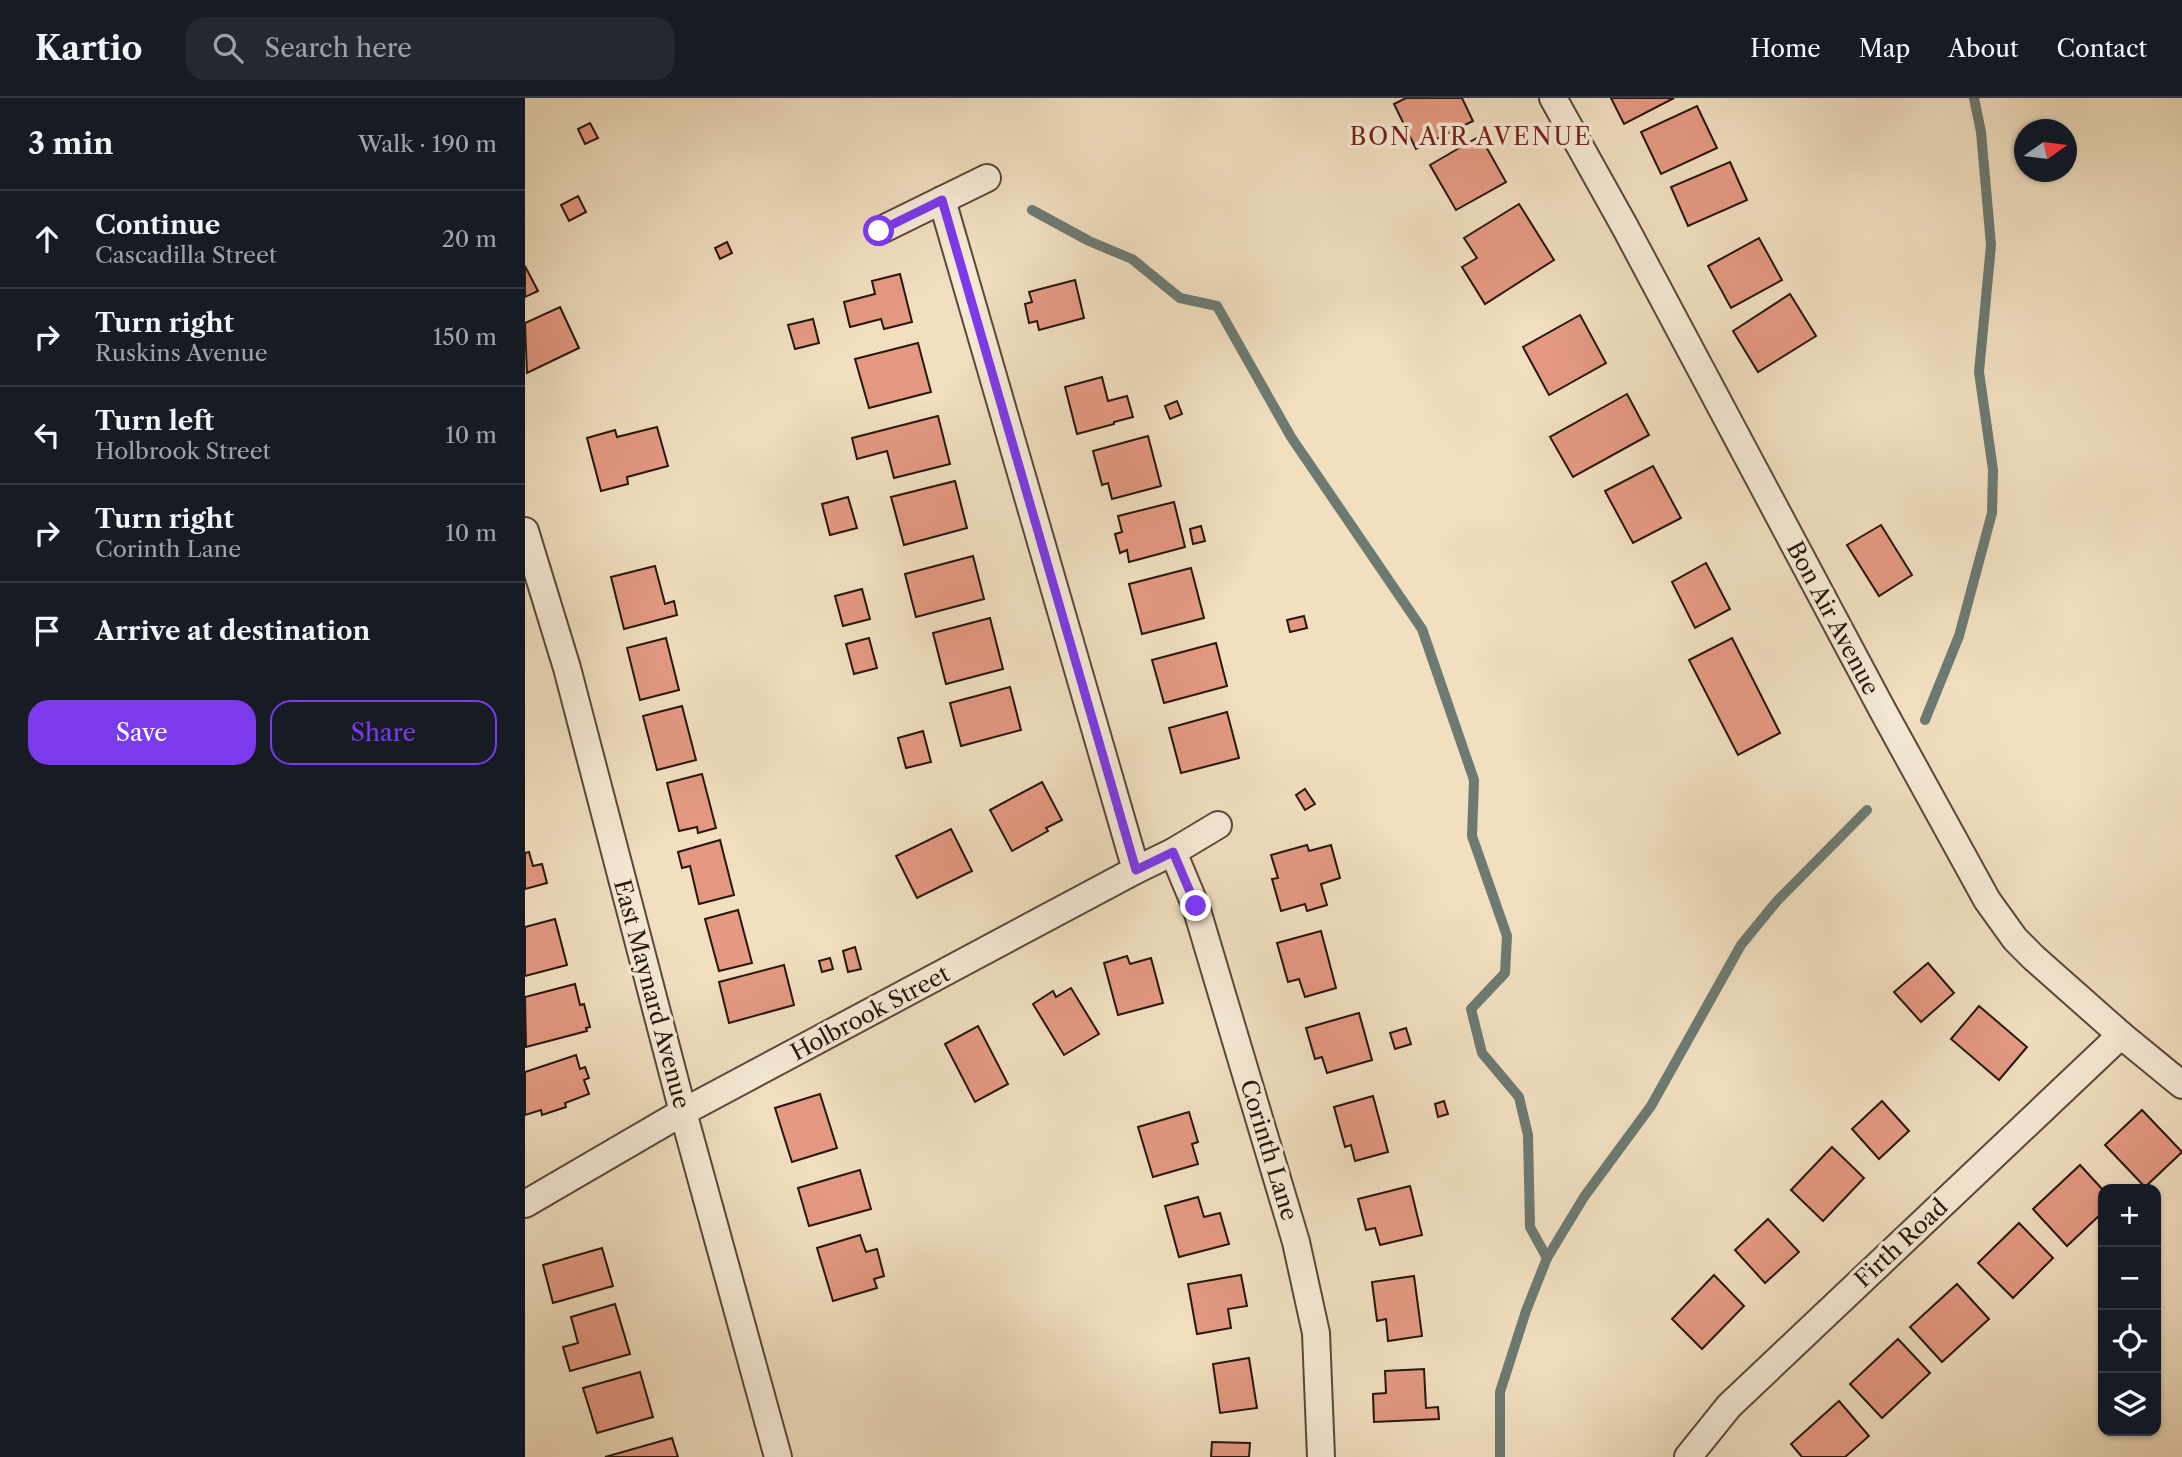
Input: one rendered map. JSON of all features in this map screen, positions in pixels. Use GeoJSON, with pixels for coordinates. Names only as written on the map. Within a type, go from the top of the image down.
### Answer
{"type":"FeatureCollection","features":[{"type":"Feature","properties":{"kind":"street","name":"Bon Air Avenue"},"geometry":{"type":"LineString","coordinates":[[1553,98],[1987,900],[2025,949],[2121,1035],[2182,1085]]}},
{"type":"Feature","properties":{"kind":"street"},"geometry":{"type":"LineString","coordinates":[[879,231],[987,178]]}},
{"type":"Feature","properties":{"kind":"street"},"geometry":{"type":"LineString","coordinates":[[942,200],[1136,870]]}},
{"type":"Feature","properties":{"kind":"street","name":"East Maynard Avenue"},"geometry":{"type":"LineString","coordinates":[[525,531],[570,681],[683,1112],[778,1457]]}},
{"type":"Feature","properties":{"kind":"street","name":"Holbrook Street"},"geometry":{"type":"LineString","coordinates":[[525,1204],[683,1112],[1173,852],[1218,825]]}},
{"type":"Feature","properties":{"kind":"street","name":"Corinth Lane"},"geometry":{"type":"LineString","coordinates":[[1173,852],[1196,906],[1296,1242],[1316,1333],[1321,1457]]}},
{"type":"Feature","properties":{"kind":"street","name":"Firth Road"},"geometry":{"type":"LineString","coordinates":[[1688,1457],[1729,1406],[2121,1035]]}},
{"type":"Feature","properties":{"kind":"building"},"geometry":{"type":"Polygon","coordinates":[[[1406,98],[1462,98],[1473,121],[1416,149],[1394,104],[1406,98]]]}},
{"type":"Feature","properties":{"kind":"building"},"geometry":{"type":"Polygon","coordinates":[[[1611,98],[1674,98],[1624,124],[1611,98]]]}},
{"type":"Feature","properties":{"kind":"building"},"geometry":{"type":"Polygon","coordinates":[[[1697,106],[1717,148],[1661,174],[1641,132],[1697,106]]]}},
{"type":"Feature","properties":{"kind":"building"},"geometry":{"type":"Polygon","coordinates":[[[590,123],[598,138],[585,144],[578,129],[590,123]]]}},
{"type":"Feature","properties":{"kind":"building"},"geometry":{"type":"Polygon","coordinates":[[[1480,136],[1506,182],[1456,210],[1430,165],[1480,136]]]}},
{"type":"Feature","properties":{"kind":"building"},"geometry":{"type":"Polygon","coordinates":[[[1730,162],[1747,200],[1688,226],[1671,187],[1730,162]]]}},
{"type":"Feature","properties":{"kind":"building"},"geometry":{"type":"Polygon","coordinates":[[[578,196],[586,212],[569,221],[561,205],[578,196]]]}},
{"type":"Feature","properties":{"kind":"building"},"geometry":{"type":"Polygon","coordinates":[[[1519,204],[1554,260],[1485,304],[1462,267],[1477,258],[1464,238],[1519,204]]]}},
{"type":"Feature","properties":{"kind":"building"},"geometry":{"type":"Polygon","coordinates":[[[1759,238],[1782,280],[1731,308],[1708,266],[1759,238]]]}},
{"type":"Feature","properties":{"kind":"building"},"geometry":{"type":"Polygon","coordinates":[[[727,242],[732,253],[720,259],[715,248],[727,242]]]}},
{"type":"Feature","properties":{"kind":"building"},"geometry":{"type":"Polygon","coordinates":[[[525,266],[538,291],[525,297],[525,266]]]}},
{"type":"Feature","properties":{"kind":"building"},"geometry":{"type":"Polygon","coordinates":[[[900,274],[912,322],[884,329],[881,319],[850,327],[844,302],[875,294],[872,281],[900,274]]]}},
{"type":"Feature","properties":{"kind":"building"},"geometry":{"type":"Polygon","coordinates":[[[1075,280],[1084,318],[1039,330],[1037,321],[1029,323],[1025,304],[1032,302],[1029,292],[1075,280]]]}},
{"type":"Feature","properties":{"kind":"building"},"geometry":{"type":"Polygon","coordinates":[[[1790,294],[1816,336],[1758,372],[1733,331],[1790,294]]]}},
{"type":"Feature","properties":{"kind":"building"},"geometry":{"type":"Polygon","coordinates":[[[560,307],[579,348],[527,373],[525,323],[560,307]]]}},
{"type":"Feature","properties":{"kind":"building"},"geometry":{"type":"Polygon","coordinates":[[[1580,315],[1606,363],[1549,395],[1523,347],[1580,315]]]}},
{"type":"Feature","properties":{"kind":"building"},"geometry":{"type":"Polygon","coordinates":[[[813,319],[819,343],[795,349],[788,325],[813,319]]]}},
{"type":"Feature","properties":{"kind":"building"},"geometry":{"type":"Polygon","coordinates":[[[918,343],[931,392],[869,408],[855,359],[918,343]]]}},
{"type":"Feature","properties":{"kind":"building"},"geometry":{"type":"Polygon","coordinates":[[[1102,377],[1108,401],[1127,396],[1133,417],[1077,434],[1065,387],[1102,377]]]}},
{"type":"Feature","properties":{"kind":"building"},"geometry":{"type":"Polygon","coordinates":[[[1627,394],[1649,435],[1573,477],[1550,437],[1627,394]]]}},
{"type":"Feature","properties":{"kind":"building"},"geometry":{"type":"Polygon","coordinates":[[[1177,401],[1182,414],[1170,419],[1165,406],[1177,401]]]}},
{"type":"Feature","properties":{"kind":"building"},"geometry":{"type":"Polygon","coordinates":[[[938,416],[950,464],[894,478],[887,451],[857,459],[852,438],[938,416]]]}},
{"type":"Feature","properties":{"kind":"building"},"geometry":{"type":"Polygon","coordinates":[[[657,427],[668,466],[627,477],[628,484],[601,491],[587,438],[615,430],[617,437],[657,427]]]}},
{"type":"Feature","properties":{"kind":"building"},"geometry":{"type":"Polygon","coordinates":[[[1148,436],[1161,486],[1112,499],[1108,483],[1102,485],[1093,451],[1148,436]]]}},
{"type":"Feature","properties":{"kind":"building"},"geometry":{"type":"Polygon","coordinates":[[[1653,466],[1681,518],[1633,543],[1605,491],[1653,466]]]}},
{"type":"Feature","properties":{"kind":"building"},"geometry":{"type":"Polygon","coordinates":[[[955,481],[967,528],[904,545],[891,497],[955,481]]]}},
{"type":"Feature","properties":{"kind":"building"},"geometry":{"type":"Polygon","coordinates":[[[848,497],[857,528],[830,535],[822,504],[848,497]]]}},
{"type":"Feature","properties":{"kind":"building"},"geometry":{"type":"Polygon","coordinates":[[[1174,502],[1185,547],[1129,562],[1127,550],[1120,553],[1115,534],[1122,532],[1118,516],[1174,502]]]}},
{"type":"Feature","properties":{"kind":"building"},"geometry":{"type":"Polygon","coordinates":[[[1881,525],[1912,575],[1879,596],[1847,545],[1881,525]]]}},
{"type":"Feature","properties":{"kind":"building"},"geometry":{"type":"Polygon","coordinates":[[[1201,526],[1205,541],[1193,544],[1190,529],[1201,526]]]}},
{"type":"Feature","properties":{"kind":"building"},"geometry":{"type":"Polygon","coordinates":[[[973,556],[984,599],[916,617],[905,574],[973,556]]]}},
{"type":"Feature","properties":{"kind":"building"},"geometry":{"type":"Polygon","coordinates":[[[1706,563],[1730,609],[1695,628],[1672,582],[1706,563]]]}},
{"type":"Feature","properties":{"kind":"building"},"geometry":{"type":"Polygon","coordinates":[[[655,566],[665,604],[674,601],[677,615],[624,629],[611,577],[655,566]]]}},
{"type":"Feature","properties":{"kind":"building"},"geometry":{"type":"Polygon","coordinates":[[[1191,568],[1204,618],[1142,634],[1129,584],[1191,568]]]}},
{"type":"Feature","properties":{"kind":"building"},"geometry":{"type":"Polygon","coordinates":[[[862,589],[870,619],[843,626],[835,596],[862,589]]]}},
{"type":"Feature","properties":{"kind":"building"},"geometry":{"type":"Polygon","coordinates":[[[1304,616],[1307,628],[1290,632],[1287,620],[1304,616]]]}},
{"type":"Feature","properties":{"kind":"building"},"geometry":{"type":"Polygon","coordinates":[[[990,618],[1003,669],[946,684],[933,633],[990,618]]]}},
{"type":"Feature","properties":{"kind":"building"},"geometry":{"type":"Polygon","coordinates":[[[666,638],[679,690],[640,700],[627,648],[666,638]]]}},
{"type":"Feature","properties":{"kind":"building"},"geometry":{"type":"Polygon","coordinates":[[[869,638],[877,668],[854,674],[846,644],[869,638]]]}},
{"type":"Feature","properties":{"kind":"building"},"geometry":{"type":"Polygon","coordinates":[[[1732,638],[1780,733],[1738,755],[1689,660],[1732,638]]]}},
{"type":"Feature","properties":{"kind":"building"},"geometry":{"type":"Polygon","coordinates":[[[1216,643],[1227,686],[1164,703],[1152,660],[1216,643]]]}},
{"type":"Feature","properties":{"kind":"building"},"geometry":{"type":"Polygon","coordinates":[[[1010,687],[1021,730],[961,746],[950,703],[1010,687]]]}},
{"type":"Feature","properties":{"kind":"building"},"geometry":{"type":"Polygon","coordinates":[[[682,706],[696,760],[657,770],[643,716],[682,706]]]}},
{"type":"Feature","properties":{"kind":"building"},"geometry":{"type":"Polygon","coordinates":[[[1227,712],[1239,758],[1181,773],[1169,728],[1227,712]]]}},
{"type":"Feature","properties":{"kind":"building"},"geometry":{"type":"Polygon","coordinates":[[[923,731],[931,762],[906,768],[898,738],[923,731]]]}},
{"type":"Feature","properties":{"kind":"building"},"geometry":{"type":"Polygon","coordinates":[[[702,774],[716,828],[698,833],[697,827],[679,831],[667,783],[702,774]]]}},
{"type":"Feature","properties":{"kind":"building"},"geometry":{"type":"Polygon","coordinates":[[[1042,782],[1062,820],[1012,851],[990,810],[1042,782]]]}},
{"type":"Feature","properties":{"kind":"building"},"geometry":{"type":"Polygon","coordinates":[[[1305,789],[1315,804],[1305,810],[1296,795],[1305,789]]]}},
{"type":"Feature","properties":{"kind":"building"},"geometry":{"type":"Polygon","coordinates":[[[951,829],[972,871],[917,898],[896,856],[951,829]]]}},
{"type":"Feature","properties":{"kind":"building"},"geometry":{"type":"Polygon","coordinates":[[[720,840],[734,895],[699,904],[690,866],[682,868],[678,852],[720,840]]]}},
{"type":"Feature","properties":{"kind":"building"},"geometry":{"type":"Polygon","coordinates":[[[1307,845],[1309,851],[1331,845],[1340,878],[1321,884],[1327,905],[1307,911],[1305,904],[1281,911],[1272,879],[1278,878],[1271,855],[1307,845]]]}},
{"type":"Feature","properties":{"kind":"building"},"geometry":{"type":"Polygon","coordinates":[[[529,852],[533,866],[542,864],[547,883],[525,889],[525,853],[529,852]]]}},
{"type":"Feature","properties":{"kind":"building"},"geometry":{"type":"Polygon","coordinates":[[[738,910],[752,963],[719,971],[705,919],[738,910]]]}},
{"type":"Feature","properties":{"kind":"building"},"geometry":{"type":"Polygon","coordinates":[[[555,919],[567,965],[525,976],[525,927],[555,919]]]}},
{"type":"Feature","properties":{"kind":"building"},"geometry":{"type":"Polygon","coordinates":[[[1321,931],[1336,988],[1305,997],[1299,979],[1288,982],[1277,943],[1321,931]]]}},
{"type":"Feature","properties":{"kind":"building"},"geometry":{"type":"Polygon","coordinates":[[[855,947],[861,969],[848,972],[843,951],[855,947]]]}},
{"type":"Feature","properties":{"kind":"building"},"geometry":{"type":"Polygon","coordinates":[[[1127,956],[1130,964],[1151,958],[1163,1003],[1118,1015],[1104,963],[1127,956]]]}},
{"type":"Feature","properties":{"kind":"building"},"geometry":{"type":"Polygon","coordinates":[[[830,958],[833,969],[822,972],[819,961],[830,958]]]}},
{"type":"Feature","properties":{"kind":"building"},"geometry":{"type":"Polygon","coordinates":[[[1928,963],[1954,993],[1921,1022],[1894,992],[1928,963]]]}},
{"type":"Feature","properties":{"kind":"building"},"geometry":{"type":"Polygon","coordinates":[[[784,965],[794,1005],[729,1023],[719,982],[784,965]]]}},
{"type":"Feature","properties":{"kind":"building"},"geometry":{"type":"Polygon","coordinates":[[[575,984],[580,1005],[584,1004],[590,1027],[586,1028],[587,1031],[526,1047],[525,997],[575,984]]]}},
{"type":"Feature","properties":{"kind":"building"},"geometry":{"type":"Polygon","coordinates":[[[1071,988],[1099,1034],[1064,1055],[1033,1004],[1053,991],[1056,997],[1071,988]]]}},
{"type":"Feature","properties":{"kind":"building"},"geometry":{"type":"Polygon","coordinates":[[[1979,1006],[2027,1047],[1999,1080],[1951,1039],[1979,1006]]]}},
{"type":"Feature","properties":{"kind":"building"},"geometry":{"type":"Polygon","coordinates":[[[1359,1013],[1372,1060],[1327,1073],[1322,1057],[1315,1059],[1306,1028],[1359,1013]]]}},
{"type":"Feature","properties":{"kind":"building"},"geometry":{"type":"Polygon","coordinates":[[[978,1026],[1008,1084],[975,1102],[945,1044],[978,1026]]]}},
{"type":"Feature","properties":{"kind":"building"},"geometry":{"type":"Polygon","coordinates":[[[1406,1028],[1411,1044],[1395,1049],[1390,1033],[1406,1028]]]}},
{"type":"Feature","properties":{"kind":"building"},"geometry":{"type":"Polygon","coordinates":[[[576,1055],[580,1069],[585,1067],[589,1078],[584,1080],[589,1094],[565,1103],[566,1107],[542,1115],[541,1110],[525,1115],[525,1072],[576,1055]]]}},
{"type":"Feature","properties":{"kind":"building"},"geometry":{"type":"Polygon","coordinates":[[[820,1094],[837,1148],[792,1162],[775,1108],[820,1094]]]}},
{"type":"Feature","properties":{"kind":"building"},"geometry":{"type":"Polygon","coordinates":[[[1373,1096],[1388,1152],[1355,1161],[1351,1145],[1345,1147],[1334,1107],[1373,1096]]]}},
{"type":"Feature","properties":{"kind":"building"},"geometry":{"type":"Polygon","coordinates":[[[1444,1101],[1448,1114],[1438,1117],[1435,1104],[1444,1101]]]}},
{"type":"Feature","properties":{"kind":"building"},"geometry":{"type":"Polygon","coordinates":[[[1882,1101],[1909,1131],[1879,1159],[1852,1129],[1882,1101]]]}},
{"type":"Feature","properties":{"kind":"building"},"geometry":{"type":"Polygon","coordinates":[[[2142,1110],[2182,1152],[2148,1184],[2142,1184],[2105,1145],[2142,1110]]]}},
{"type":"Feature","properties":{"kind":"building"},"geometry":{"type":"Polygon","coordinates":[[[1189,1112],[1198,1142],[1192,1144],[1198,1164],[1153,1177],[1138,1127],[1189,1112]]]}},
{"type":"Feature","properties":{"kind":"building"},"geometry":{"type":"Polygon","coordinates":[[[1832,1147],[1864,1178],[1823,1221],[1791,1190],[1832,1147]]]}},
{"type":"Feature","properties":{"kind":"building"},"geometry":{"type":"Polygon","coordinates":[[[2080,1165],[2098,1185],[2098,1217],[2067,1246],[2033,1209],[2080,1165]]]}},
{"type":"Feature","properties":{"kind":"building"},"geometry":{"type":"Polygon","coordinates":[[[860,1170],[871,1209],[809,1226],[798,1188],[860,1170]]]}},
{"type":"Feature","properties":{"kind":"building"},"geometry":{"type":"Polygon","coordinates":[[[1410,1186],[1422,1235],[1380,1245],[1375,1228],[1366,1230],[1358,1199],[1410,1186]]]}},
{"type":"Feature","properties":{"kind":"building"},"geometry":{"type":"Polygon","coordinates":[[[1198,1197],[1204,1217],[1220,1213],[1229,1244],[1179,1257],[1165,1206],[1198,1197]]]}},
{"type":"Feature","properties":{"kind":"building"},"geometry":{"type":"Polygon","coordinates":[[[1768,1219],[1799,1252],[1765,1283],[1735,1250],[1768,1219]]]}},
{"type":"Feature","properties":{"kind":"building"},"geometry":{"type":"Polygon","coordinates":[[[2019,1223],[2053,1258],[2013,1298],[1978,1263],[2019,1223]]]}},
{"type":"Feature","properties":{"kind":"building"},"geometry":{"type":"Polygon","coordinates":[[[860,1235],[866,1252],[877,1249],[884,1276],[874,1279],[877,1288],[833,1301],[817,1248],[860,1235]]]}},
{"type":"Feature","properties":{"kind":"building"},"geometry":{"type":"Polygon","coordinates":[[[602,1248],[613,1286],[553,1303],[543,1265],[602,1248]]]}},
{"type":"Feature","properties":{"kind":"building"},"geometry":{"type":"Polygon","coordinates":[[[1241,1275],[1247,1306],[1228,1309],[1231,1328],[1197,1334],[1188,1284],[1241,1275]]]}},
{"type":"Feature","properties":{"kind":"building"},"geometry":{"type":"Polygon","coordinates":[[[1714,1275],[1744,1306],[1702,1349],[1672,1319],[1714,1275]]]}},
{"type":"Feature","properties":{"kind":"building"},"geometry":{"type":"Polygon","coordinates":[[[1414,1276],[1422,1336],[1388,1341],[1386,1319],[1377,1321],[1372,1282],[1414,1276]]]}},
{"type":"Feature","properties":{"kind":"building"},"geometry":{"type":"Polygon","coordinates":[[[1957,1284],[1989,1319],[1942,1362],[1910,1327],[1957,1284]]]}},
{"type":"Feature","properties":{"kind":"building"},"geometry":{"type":"Polygon","coordinates":[[[615,1304],[630,1354],[570,1371],[563,1347],[578,1343],[571,1317],[615,1304]]]}},
{"type":"Feature","properties":{"kind":"building"},"geometry":{"type":"Polygon","coordinates":[[[1898,1339],[1930,1373],[1882,1418],[1850,1384],[1898,1339]]]}},
{"type":"Feature","properties":{"kind":"building"},"geometry":{"type":"Polygon","coordinates":[[[1249,1358],[1257,1408],[1220,1413],[1213,1364],[1249,1358]]]}},
{"type":"Feature","properties":{"kind":"building"},"geometry":{"type":"Polygon","coordinates":[[[1424,1369],[1426,1408],[1438,1407],[1439,1419],[1374,1422],[1373,1394],[1386,1393],[1385,1371],[1424,1369]]]}},
{"type":"Feature","properties":{"kind":"building"},"geometry":{"type":"Polygon","coordinates":[[[640,1372],[653,1417],[597,1433],[583,1388],[640,1372]]]}},
{"type":"Feature","properties":{"kind":"building"},"geometry":{"type":"Polygon","coordinates":[[[1839,1401],[1869,1436],[1845,1457],[1802,1457],[1791,1444],[1839,1401]]]}},
{"type":"Feature","properties":{"kind":"building"},"geometry":{"type":"Polygon","coordinates":[[[672,1438],[678,1457],[605,1457],[672,1438]]]}},
{"type":"Feature","properties":{"kind":"building"},"geometry":{"type":"Polygon","coordinates":[[[1212,1442],[1250,1443],[1249,1457],[1211,1457],[1212,1442]]]}},
{"type":"Feature","properties":{"kind":"waterway"},"geometry":{"type":"LineString","coordinates":[[1925,720],[1959,636],[1992,513],[1993,470],[1979,372],[1991,245],[1981,132],[1974,98]]}},
{"type":"Feature","properties":{"kind":"waterway"},"geometry":{"type":"LineString","coordinates":[[1032,210],[1089,241],[1132,259],[1180,298],[1217,306],[1291,437],[1422,629],[1474,780],[1472,836],[1507,936],[1505,973],[1471,1009],[1482,1053],[1519,1097],[1528,1135],[1530,1227],[1547,1258]]}},
{"type":"Feature","properties":{"kind":"waterway"},"geometry":{"type":"LineString","coordinates":[[1500,1457],[1500,1392],[1526,1311],[1547,1258],[1584,1197],[1651,1106],[1741,945],[1777,901],[1867,810]]}},
{"type":"Feature","properties":{"kind":"district","name":"BON AIR AVENUE"},"geometry":{"type":"Point","coordinates":[1471,136]}},
{"type":"Feature","properties":{"kind":"route"},"geometry":{"type":"LineString","coordinates":[[879,231],[942,200],[1123,817],[1136,870],[1173,852],[1196,906]]}}]}
